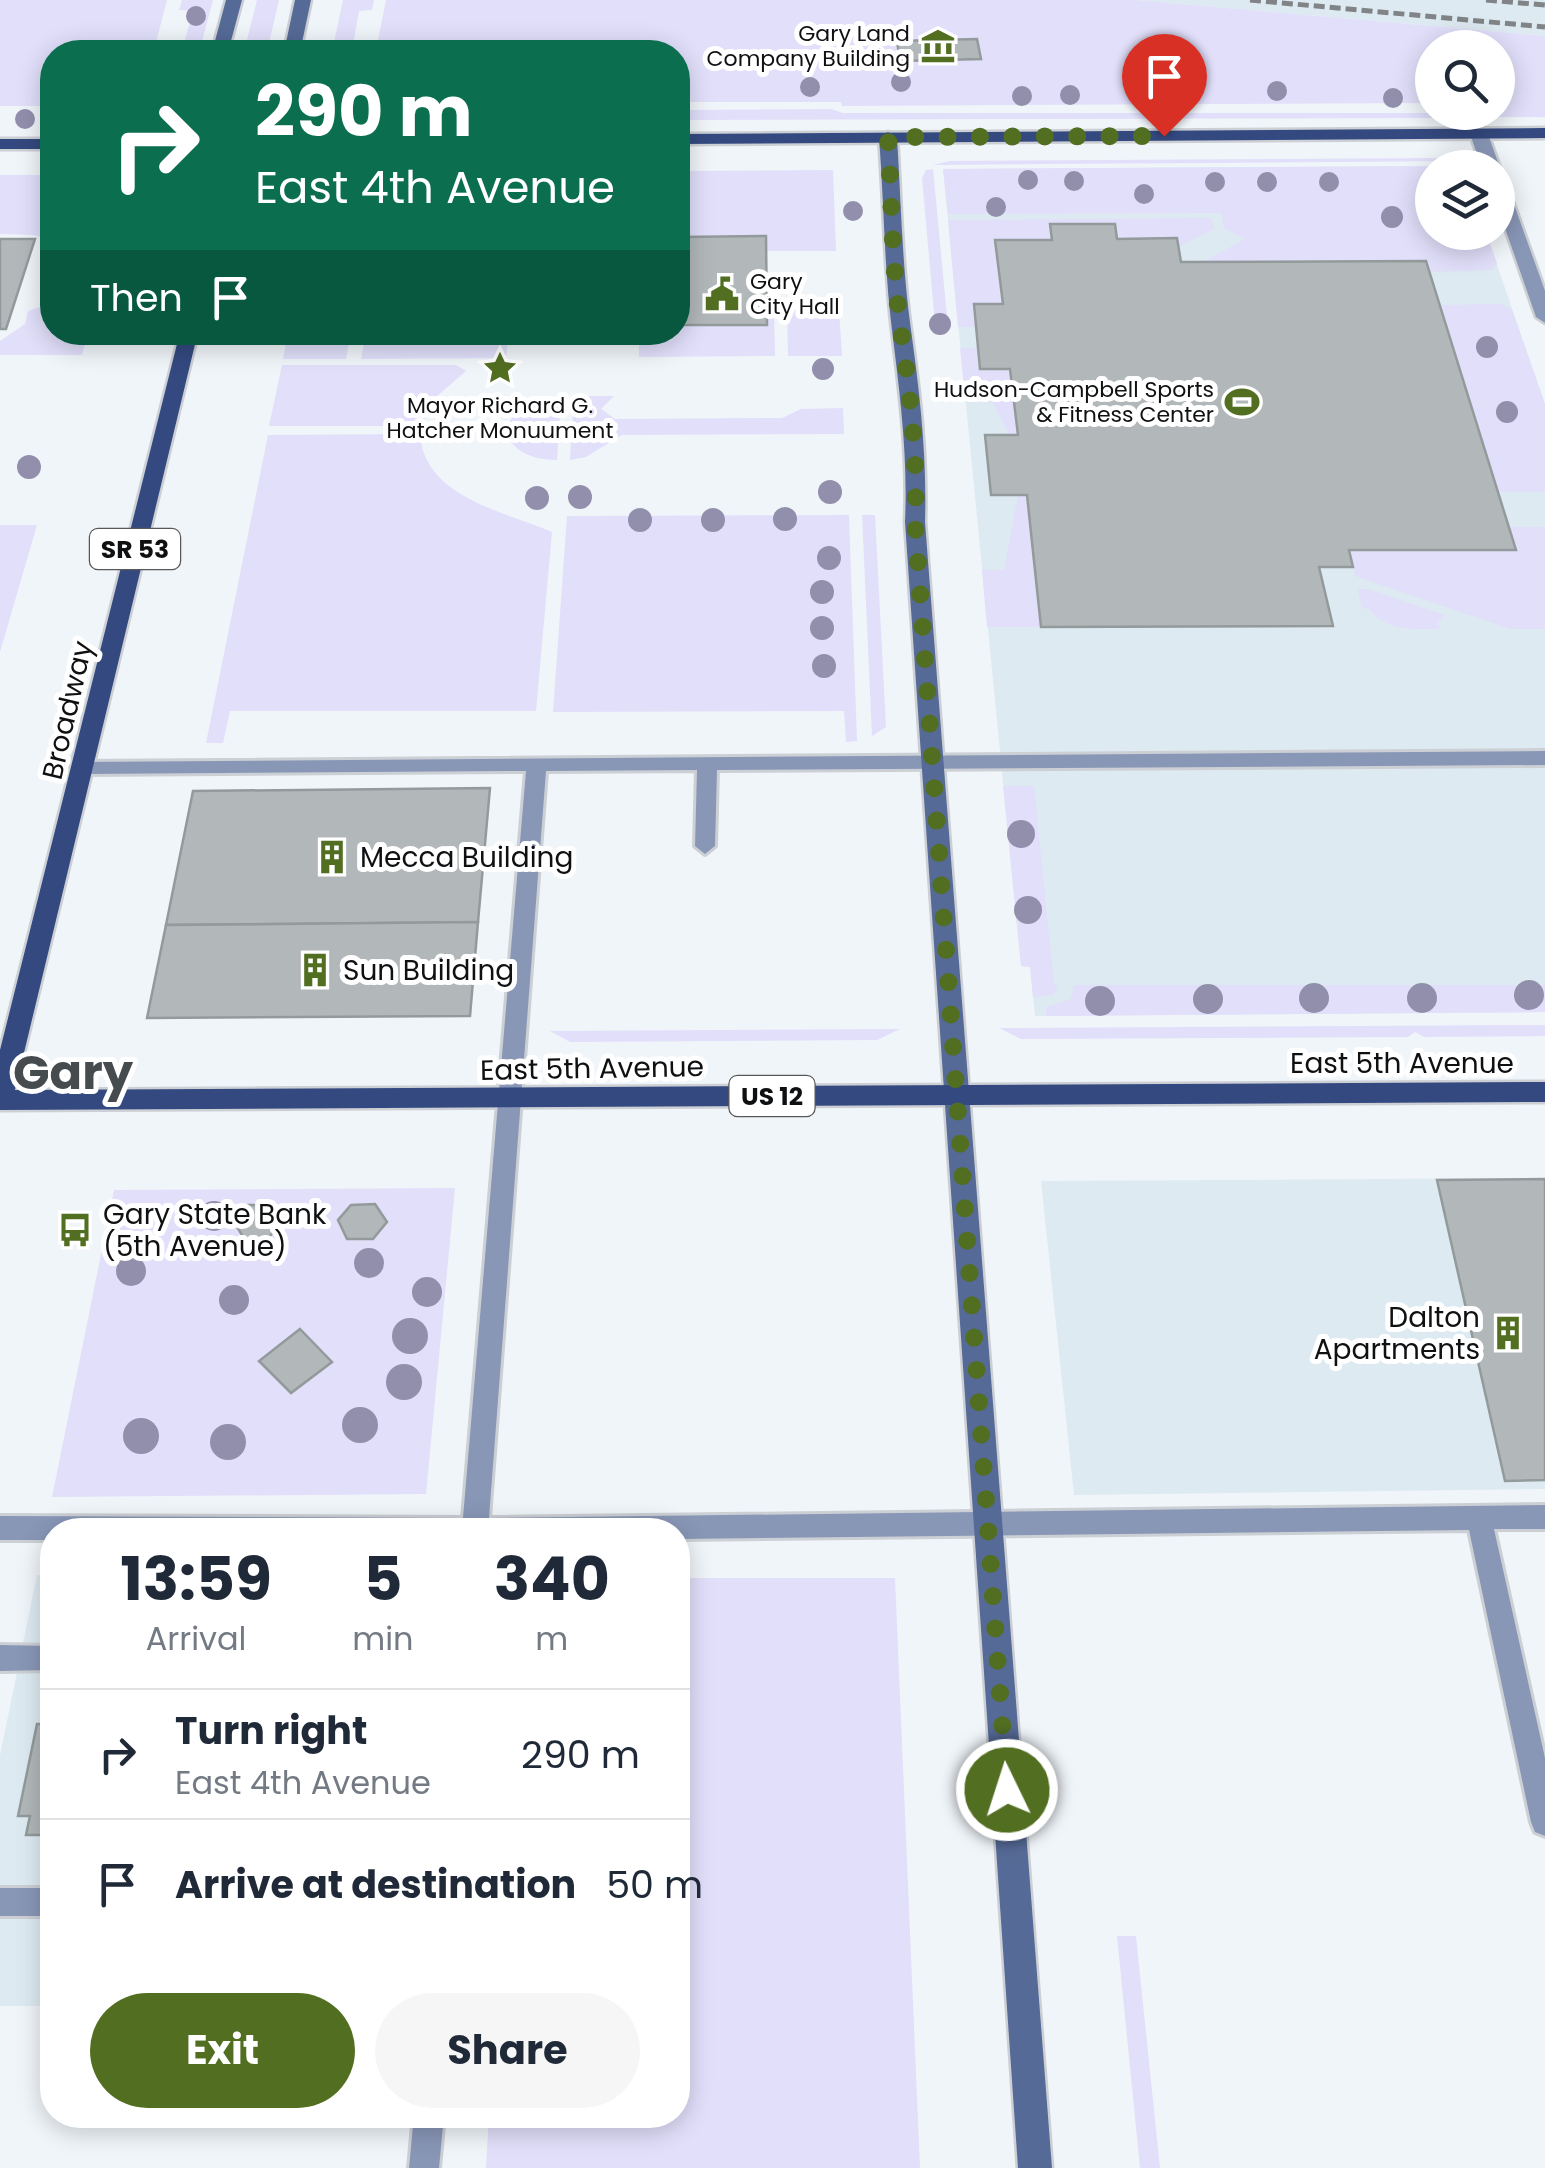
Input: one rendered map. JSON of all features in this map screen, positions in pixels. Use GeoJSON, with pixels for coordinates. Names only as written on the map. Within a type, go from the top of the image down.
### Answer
{"type":"FeatureCollection","features":[{"type":"Feature","properties":{"kind":"main road"},"geometry":{"type":"LineString","coordinates":[[690,138],[1545,134]]}},
{"type":"Feature","properties":{"kind":"main road"},"geometry":{"type":"LineString","coordinates":[[0,144],[40,144]]}},
{"type":"Feature","properties":{"kind":"main road","name":"Broadway"},"geometry":{"type":"LineString","coordinates":[[0,1100],[186,345]]}},
{"type":"Feature","properties":{"kind":"main road","name":"East 5th Avenue"},"geometry":{"type":"LineString","coordinates":[[0,1100],[1545,1092]]}},
{"type":"Feature","properties":{"kind":"street"},"geometry":{"type":"LineString","coordinates":[[223,40],[234,0]]}},
{"type":"Feature","properties":{"kind":"street"},"geometry":{"type":"LineString","coordinates":[[295,40],[303,0]]}},
{"type":"Feature","properties":{"kind":"street"},"geometry":{"type":"LineString","coordinates":[[1479,134],[1485,150]]}},
{"type":"Feature","properties":{"kind":"street"},"geometry":{"type":"LineString","coordinates":[[888,137],[900,328],[911,384],[917,468],[915,522],[1034,2168]]}},
{"type":"Feature","properties":{"kind":"street"},"geometry":{"type":"LineString","coordinates":[[1515,233],[1545,317]]}},
{"type":"Feature","properties":{"kind":"lane"},"geometry":{"type":"LineString","coordinates":[[84,767],[1545,758]]}},
{"type":"Feature","properties":{"kind":"lane"},"geometry":{"type":"LineString","coordinates":[[704,846],[706,762]]}},
{"type":"Feature","properties":{"kind":"lane"},"geometry":{"type":"LineString","coordinates":[[476,1518],[536,764]]}},
{"type":"Feature","properties":{"kind":"lane"},"geometry":{"type":"LineString","coordinates":[[690,1528],[1545,1517]]}},
{"type":"Feature","properties":{"kind":"lane"},"geometry":{"type":"LineString","coordinates":[[1479,1518],[1545,1822]]}},
{"type":"Feature","properties":{"kind":"lane"},"geometry":{"type":"LineString","coordinates":[[0,1528],[40,1528]]}},
{"type":"Feature","properties":{"kind":"lane"},"geometry":{"type":"LineString","coordinates":[[0,1658],[40,1658]]}},
{"type":"Feature","properties":{"kind":"lane"},"geometry":{"type":"LineString","coordinates":[[0,1902],[40,1902]]}},
{"type":"Feature","properties":{"kind":"lane"},"geometry":{"type":"LineString","coordinates":[[424,2168],[427,2128]]}},
{"type":"Feature","properties":{"kind":"shaded area"},"geometry":{"type":"Polygon","coordinates":[[[0,0],[167,0],[157,40],[40,40],[40,106],[0,106],[0,0]]]}},
{"type":"Feature","properties":{"kind":"shaded area"},"geometry":{"type":"Polygon","coordinates":[[[182,0],[213,0],[202,40],[185,40],[193,11],[179,10],[182,0]]]}},
{"type":"Feature","properties":{"kind":"shaded area"},"geometry":{"type":"Polygon","coordinates":[[[257,0],[279,0],[270,40],[247,40],[257,0]]]}},
{"type":"Feature","properties":{"kind":"shaded area"},"geometry":{"type":"Polygon","coordinates":[[[343,0],[374,0],[372,10],[359,11],[354,40],[335,40],[343,0]]]}},
{"type":"Feature","properties":{"kind":"shaded area"},"geometry":{"type":"Polygon","coordinates":[[[386,0],[1137,0],[1477,30],[1415,30],[1415,103],[842,106],[841,102],[690,102],[690,40],[378,40],[386,0]]]}},
{"type":"Feature","properties":{"kind":"shaded area"},"geometry":{"type":"Polygon","coordinates":[[[1137,0],[1545,0],[1545,36],[1515,33],[1515,30],[1137,0]]]}},
{"type":"Feature","properties":{"kind":"shaded area"},"geometry":{"type":"Polygon","coordinates":[[[1515,33],[1545,36],[1545,117],[1515,117],[1515,33]]]}},
{"type":"Feature","properties":{"kind":"shaded area"},"geometry":{"type":"Polygon","coordinates":[[[690,110],[1415,113],[1415,118],[690,120],[690,110]]]}},
{"type":"Feature","properties":{"kind":"shaded area"},"geometry":{"type":"Polygon","coordinates":[[[1415,158],[1415,161],[933,165],[950,161],[1415,158]]]}},
{"type":"Feature","properties":{"kind":"shaded area"},"geometry":{"type":"Polygon","coordinates":[[[1415,166],[1415,250],[1492,250],[1545,404],[1545,1012],[1035,1016],[1030,967],[1021,966],[943,169],[1415,166]]]}},
{"type":"Feature","properties":{"kind":"shaded area"},"geometry":{"type":"Polygon","coordinates":[[[1415,166],[1415,250],[1492,250],[1497,263],[1493,270],[1429,272],[1425,261],[1205,261],[1245,239],[1224,228],[1221,213],[948,214],[943,169],[1415,166]]]}},
{"type":"Feature","properties":{"kind":"shaded area"},"geometry":{"type":"Polygon","coordinates":[[[933,169],[948,327],[935,324],[922,178],[926,170],[933,169]]]}},
{"type":"Feature","properties":{"kind":"shaded area"},"geometry":{"type":"Polygon","coordinates":[[[833,170],[836,251],[766,251],[765,236],[690,237],[690,171],[833,170]]]}},
{"type":"Feature","properties":{"kind":"shaded area"},"geometry":{"type":"Polygon","coordinates":[[[0,175],[40,175],[40,237],[0,234],[0,175]]]}},
{"type":"Feature","properties":{"kind":"shaded area"},"geometry":{"type":"Polygon","coordinates":[[[1211,218],[1214,229],[1179,247],[1176,238],[1117,239],[1114,224],[1052,240],[996,240],[1003,304],[974,304],[977,327],[958,327],[948,220],[1211,218]]]}},
{"type":"Feature","properties":{"kind":"shaded area"},"geometry":{"type":"Polygon","coordinates":[[[1501,304],[1512,310],[1545,404],[1545,492],[1498,492],[1440,305],[1501,304]]]}},
{"type":"Feature","properties":{"kind":"shaded area"},"geometry":{"type":"Polygon","coordinates":[[[40,307],[40,345],[85,345],[82,355],[0,355],[0,341],[25,324],[28,311],[40,307]]]}},
{"type":"Feature","properties":{"kind":"shaded area"},"geometry":{"type":"Polygon","coordinates":[[[767,309],[774,309],[775,356],[639,357],[639,345],[690,345],[690,325],[767,325],[767,309]]]}},
{"type":"Feature","properties":{"kind":"shaded area"},"geometry":{"type":"Polygon","coordinates":[[[787,309],[839,309],[842,356],[788,356],[787,309]]]}},
{"type":"Feature","properties":{"kind":"shaded area"},"geometry":{"type":"Polygon","coordinates":[[[286,345],[349,345],[346,359],[283,359],[286,345]]]}},
{"type":"Feature","properties":{"kind":"shaded area"},"geometry":{"type":"Polygon","coordinates":[[[364,345],[508,345],[506,358],[361,359],[364,345]]]}},
{"type":"Feature","properties":{"kind":"shaded area"},"geometry":{"type":"Polygon","coordinates":[[[960,348],[978,348],[1010,369],[1018,435],[1010,435],[990,398],[965,398],[960,348]]]}},
{"type":"Feature","properties":{"kind":"shaded area"},"geometry":{"type":"Polygon","coordinates":[[[282,365],[456,365],[466,371],[436,397],[421,426],[269,426],[282,365]]]}},
{"type":"Feature","properties":{"kind":"shaded area"},"geometry":{"type":"Polygon","coordinates":[[[561,396],[557,460],[521,451],[506,434],[513,417],[526,405],[561,396]]]}},
{"type":"Feature","properties":{"kind":"shaded area"},"geometry":{"type":"Polygon","coordinates":[[[574,396],[614,396],[601,409],[615,419],[782,418],[801,409],[843,408],[844,434],[622,435],[586,457],[570,460],[574,396]]]}},
{"type":"Feature","properties":{"kind":"shaded area"},"geometry":{"type":"Polygon","coordinates":[[[420,434],[435,473],[451,487],[469,499],[552,532],[536,711],[230,711],[223,743],[206,743],[268,435],[420,434]]]}},
{"type":"Feature","properties":{"kind":"shaded area"},"geometry":{"type":"Polygon","coordinates":[[[1018,495],[1027,495],[1041,627],[987,627],[982,570],[1004,570],[1018,495]]]}},
{"type":"Feature","properties":{"kind":"shaded area"},"geometry":{"type":"Polygon","coordinates":[[[849,515],[857,741],[846,742],[844,711],[553,712],[567,516],[849,515]]]}},
{"type":"Feature","properties":{"kind":"shaded area"},"geometry":{"type":"Polygon","coordinates":[[[862,515],[875,515],[886,727],[872,736],[862,515]]]}},
{"type":"Feature","properties":{"kind":"shaded area"},"geometry":{"type":"Polygon","coordinates":[[[0,525],[37,525],[0,652],[0,525]]]}},
{"type":"Feature","properties":{"kind":"shaded area"},"geometry":{"type":"Polygon","coordinates":[[[1509,527],[1545,527],[1545,629],[1510,629],[1355,576],[1349,550],[1515,550],[1509,527]]]}},
{"type":"Feature","properties":{"kind":"shaded area"},"geometry":{"type":"Polygon","coordinates":[[[1357,589],[1368,589],[1445,615],[1436,624],[1442,629],[1401,628],[1383,621],[1368,608],[1362,609],[1357,589]]]}},
{"type":"Feature","properties":{"kind":"shaded area"},"geometry":{"type":"Polygon","coordinates":[[[1003,786],[1034,786],[1054,985],[1058,985],[1054,995],[1033,997],[1030,967],[1021,966],[1003,786]]]}},
{"type":"Feature","properties":{"kind":"shaded area"},"geometry":{"type":"Polygon","coordinates":[[[1074,985],[1545,985],[1545,1012],[1046,1016],[1046,1007],[1071,999],[1074,985]]]}},
{"type":"Feature","properties":{"kind":"shaded area"},"geometry":{"type":"Polygon","coordinates":[[[1545,1025],[1545,1036],[1424,1037],[1415,1032],[1408,1037],[1021,1039],[999,1028],[1545,1025]]]}},
{"type":"Feature","properties":{"kind":"shaded area"},"geometry":{"type":"Polygon","coordinates":[[[900,1029],[877,1040],[570,1042],[550,1031],[900,1029]]]}},
{"type":"Feature","properties":{"kind":"shaded area"},"geometry":{"type":"Polygon","coordinates":[[[1545,1178],[1545,1489],[1074,1495],[1041,1181],[1545,1178]]]}},
{"type":"Feature","properties":{"kind":"shaded area"},"geometry":{"type":"Polygon","coordinates":[[[455,1188],[426,1494],[52,1497],[114,1190],[455,1188]]]}},
{"type":"Feature","properties":{"kind":"shaded area"},"geometry":{"type":"Polygon","coordinates":[[[40,1575],[40,2006],[0,2006],[0,1755],[40,1575]]]}},
{"type":"Feature","properties":{"kind":"shaded area"},"geometry":{"type":"Polygon","coordinates":[[[690,1578],[895,1578],[920,2168],[486,2168],[488,2128],[690,2128],[690,1578]]]}},
{"type":"Feature","properties":{"kind":"shaded area"},"geometry":{"type":"Polygon","coordinates":[[[1117,1936],[1136,1936],[1160,2168],[1140,2168],[1117,1936]]]}},
{"type":"Feature","properties":{"kind":"building","name":"Gary Land Company Building"},"geometry":{"type":"Polygon","coordinates":[[[977,39],[981,59],[900,61],[897,41],[977,39]]]}},
{"type":"Feature","properties":{"kind":"building","name":"Hudson-Campbell Sports & Fitness Center"},"geometry":{"type":"Polygon","coordinates":[[[1050,224],[1115,224],[1117,239],[1177,238],[1181,262],[1426,261],[1516,550],[1349,550],[1353,567],[1319,567],[1333,626],[1041,627],[1027,495],[991,495],[985,435],[1018,435],[1010,369],[980,369],[974,304],[1003,304],[995,240],[1052,240],[1050,224]]]}},
{"type":"Feature","properties":{"kind":"building","name":"Gary City Hall"},"geometry":{"type":"Polygon","coordinates":[[[766,236],[767,325],[690,325],[690,237],[766,236]]]}},
{"type":"Feature","properties":{"kind":"building"},"geometry":{"type":"Polygon","coordinates":[[[0,239],[35,239],[6,329],[0,329],[0,239]]]}},
{"type":"Feature","properties":{"kind":"building","name":"Mecca Building"},"geometry":{"type":"Polygon","coordinates":[[[490,788],[478,922],[166,925],[193,791],[490,788]]]}},
{"type":"Feature","properties":{"kind":"building","name":"Sun Building"},"geometry":{"type":"Polygon","coordinates":[[[478,922],[470,1016],[147,1018],[166,925],[478,922]]]}},
{"type":"Feature","properties":{"kind":"building","name":"Dalton Apartments"},"geometry":{"type":"Polygon","coordinates":[[[1545,1179],[1545,1480],[1505,1481],[1437,1180],[1545,1179]]]}},
{"type":"Feature","properties":{"kind":"building"},"geometry":{"type":"Polygon","coordinates":[[[375,1204],[387,1222],[373,1239],[347,1239],[338,1220],[351,1205],[375,1204]]]}},
{"type":"Feature","properties":{"kind":"building"},"geometry":{"type":"Polygon","coordinates":[[[248,1205],[275,1205],[284,1221],[266,1240],[245,1240],[234,1222],[248,1205]]]}},
{"type":"Feature","properties":{"kind":"building"},"geometry":{"type":"Polygon","coordinates":[[[300,1329],[332,1362],[291,1393],[259,1361],[300,1329]]]}},
{"type":"Feature","properties":{"kind":"building"},"geometry":{"type":"Polygon","coordinates":[[[37,1724],[40,1835],[26,1835],[30,1816],[18,1816],[37,1724]]]}},
{"type":"Feature","properties":{"kind":"railway"},"geometry":{"type":"LineString","coordinates":[[1250,0],[1545,27]]}},
{"type":"Feature","properties":{"kind":"railway"},"geometry":{"type":"LineString","coordinates":[[1486,0],[1545,5]]}},
{"type":"Feature","properties":{"kind":"place","name":"Gary Land Company Building"},"geometry":{"type":"Point","coordinates":[938,46]}},
{"type":"Feature","properties":{"kind":"place","name":"Gary City Hall"},"geometry":{"type":"Point","coordinates":[722,294]}},
{"type":"Feature","properties":{"kind":"place","name":"Mayor Richard G. Hatcher Monuument"},"geometry":{"type":"Point","coordinates":[500,368]}},
{"type":"Feature","properties":{"kind":"place","name":"Hudson-Campbell Sports & Fitness Center"},"geometry":{"type":"Point","coordinates":[1242,402]}},
{"type":"Feature","properties":{"kind":"place","name":"Mecca Building"},"geometry":{"type":"Point","coordinates":[332,857]}},
{"type":"Feature","properties":{"kind":"place","name":"Sun Building"},"geometry":{"type":"Point","coordinates":[315,970]}},
{"type":"Feature","properties":{"kind":"place","name":"Gary State Bank (5th Avenue)"},"geometry":{"type":"Point","coordinates":[75,1230]}},
{"type":"Feature","properties":{"kind":"place","name":"Dalton Apartments"},"geometry":{"type":"Point","coordinates":[1508,1333]}},
{"type":"Feature","properties":{"kind":"district","name":"Gary"},"geometry":{"type":"Point","coordinates":[73,1072]}},
{"type":"Feature","properties":{"kind":"route"},"geometry":{"type":"LineString","coordinates":[[1007,1790],[915,522],[917,468],[911,384],[900,328],[888,137],[1164,136]]}}]}
